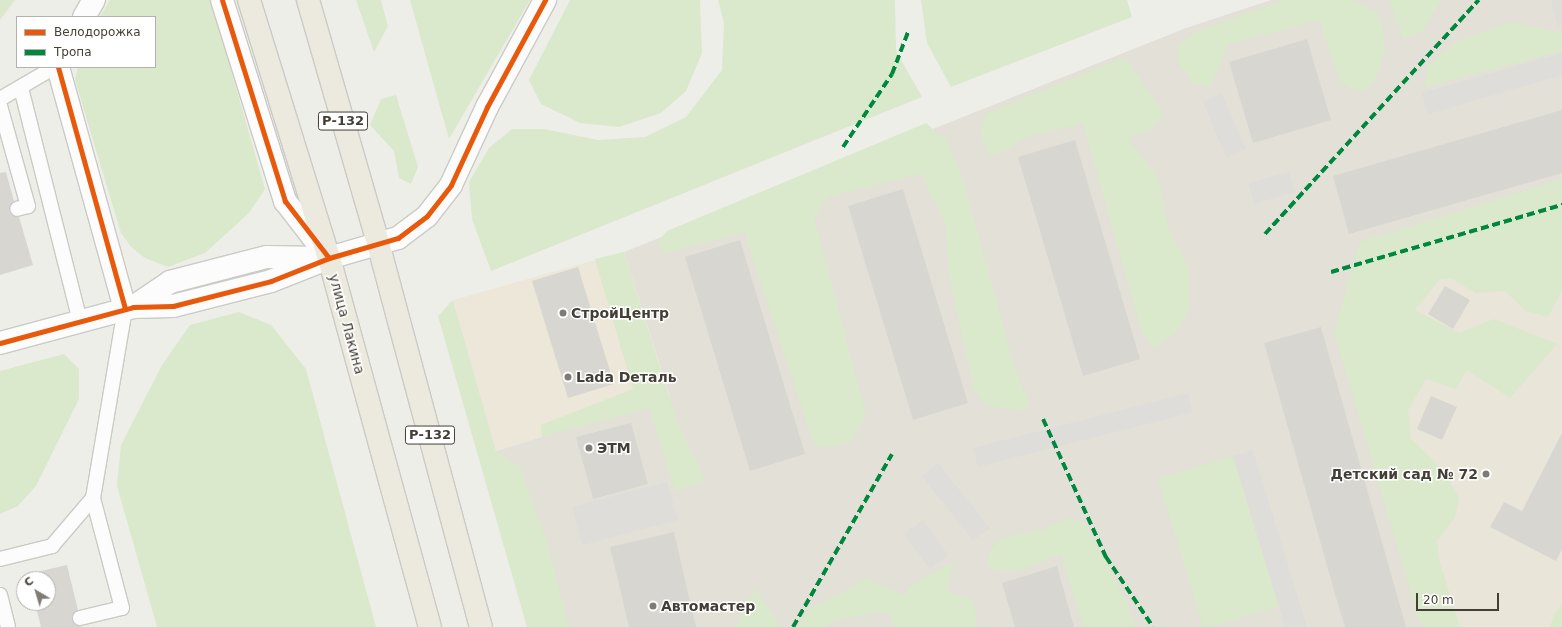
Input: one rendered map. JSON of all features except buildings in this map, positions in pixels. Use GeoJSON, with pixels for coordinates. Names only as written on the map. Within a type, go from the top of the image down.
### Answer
{"type":"FeatureCollection","features":[{"type":"Feature","properties":{"kind":"highway","name":"улица Лакина"},"geometry":{"type":"LineString","coordinates":[[249,0],[328,258],[430,627]]}},
{"type":"Feature","properties":{"kind":"highway","name":"Р-132"},"geometry":{"type":"LineString","coordinates":[[308,0],[378,243],[481,627]]}},
{"type":"Feature","properties":{"kind":"street"},"geometry":{"type":"LineString","coordinates":[[85,16],[94,0]]}},
{"type":"Feature","properties":{"kind":"street"},"geometry":{"type":"LineString","coordinates":[[222,0],[284,201],[328,258]]}},
{"type":"Feature","properties":{"kind":"street"},"geometry":{"type":"LineString","coordinates":[[0,342],[129,308],[174,306],[271,281],[328,258],[398,238],[427,216],[451,185],[487,107],[545,0]]}},
{"type":"Feature","properties":{"kind":"street"},"geometry":{"type":"LineString","coordinates":[[58,68],[129,308]]}},
{"type":"Feature","properties":{"kind":"lane"},"geometry":{"type":"LineString","coordinates":[[0,99],[53,68]]}},
{"type":"Feature","properties":{"kind":"lane"},"geometry":{"type":"LineString","coordinates":[[21,88],[80,321]]}},
{"type":"Feature","properties":{"kind":"lane"},"geometry":{"type":"LineString","coordinates":[[0,106],[28,206],[17,209]]}},
{"type":"Feature","properties":{"kind":"lane"},"geometry":{"type":"LineString","coordinates":[[80,618],[122,608],[93,498],[129,308]]}},
{"type":"Feature","properties":{"kind":"lane"},"geometry":{"type":"LineString","coordinates":[[0,559],[52,546],[93,498]]}},
{"type":"Feature","properties":{"kind":"lane"},"geometry":{"type":"LineString","coordinates":[[0,595],[8,627]]}},
{"type":"Feature","properties":{"kind":"shaded area"},"geometry":{"type":"Polygon","coordinates":[[[1271,0],[1562,0],[1562,231],[1454,627],[547,627],[496,451],[670,397],[624,252],[1186,28],[1271,0]]]}},
{"type":"Feature","properties":{"kind":"shaded area"},"geometry":{"type":"Polygon","coordinates":[[[1551,0],[1562,0],[1562,25],[1558,26],[1551,0]]]}},
{"type":"Feature","properties":{"kind":"shaded area"},"geometry":{"type":"Polygon","coordinates":[[[1562,53],[1562,75],[1428,114],[1422,93],[1562,53]]]}},
{"type":"Feature","properties":{"kind":"shaded area"},"geometry":{"type":"Polygon","coordinates":[[[1222,93],[1246,149],[1226,157],[1203,102],[1222,93]]]}},
{"type":"Feature","properties":{"kind":"shaded area"},"geometry":{"type":"Polygon","coordinates":[[[1289,172],[1295,192],[1254,204],[1248,183],[1289,172]]]}},
{"type":"Feature","properties":{"kind":"shaded area","name":"Детский сад № 72"},"geometry":{"type":"Polygon","coordinates":[[[1562,231],[1562,627],[1454,627],[1366,321],[1394,273],[1562,231]]]}},
{"type":"Feature","properties":{"kind":"shaded area"},"geometry":{"type":"Polygon","coordinates":[[[624,252],[670,397],[496,451],[453,300],[624,252]]]}},
{"type":"Feature","properties":{"kind":"shaded area"},"geometry":{"type":"Polygon","coordinates":[[[1188,393],[1193,412],[978,467],[973,448],[1188,393]]]}},
{"type":"Feature","properties":{"kind":"shaded area"},"geometry":{"type":"Polygon","coordinates":[[[1253,450],[1307,627],[1285,627],[1233,456],[1253,450]]]}},
{"type":"Feature","properties":{"kind":"shaded area"},"geometry":{"type":"Polygon","coordinates":[[[938,463],[990,528],[973,541],[922,476],[938,463]]]}},
{"type":"Feature","properties":{"kind":"shaded area"},"geometry":{"type":"Polygon","coordinates":[[[667,482],[678,520],[582,545],[572,507],[667,482]]]}},
{"type":"Feature","properties":{"kind":"shaded area"},"geometry":{"type":"Polygon","coordinates":[[[923,520],[948,555],[930,569],[904,534],[923,520]]]}},
{"type":"Feature","properties":{"kind":"green space"},"geometry":{"type":"Polygon","coordinates":[[[0,0],[15,0],[0,20],[0,0]]]}},
{"type":"Feature","properties":{"kind":"green space"},"geometry":{"type":"Polygon","coordinates":[[[110,0],[211,0],[265,189],[249,213],[205,253],[168,267],[145,258],[131,247],[121,233],[75,80],[78,68],[156,68],[156,16],[101,16],[110,0]]]}},
{"type":"Feature","properties":{"kind":"green space"},"geometry":{"type":"Polygon","coordinates":[[[356,0],[381,0],[388,26],[374,52],[356,0]]]}},
{"type":"Feature","properties":{"kind":"green space"},"geometry":{"type":"Polygon","coordinates":[[[410,0],[530,0],[449,139],[410,0]]]}},
{"type":"Feature","properties":{"kind":"green space"},"geometry":{"type":"Polygon","coordinates":[[[570,0],[700,0],[702,53],[686,91],[661,113],[619,127],[580,123],[541,104],[529,80],[570,0]]]}},
{"type":"Feature","properties":{"kind":"green space"},"geometry":{"type":"Polygon","coordinates":[[[718,0],[895,0],[896,51],[922,97],[491,271],[472,219],[469,182],[489,148],[512,129],[544,129],[598,140],[645,137],[686,117],[722,70],[724,23],[718,0]]]}},
{"type":"Feature","properties":{"kind":"green space"},"geometry":{"type":"Polygon","coordinates":[[[921,0],[1127,0],[1132,17],[951,87],[927,43],[921,0]]]}},
{"type":"Feature","properties":{"kind":"green space"},"geometry":{"type":"Polygon","coordinates":[[[1285,0],[1353,0],[1376,12],[1382,23],[1385,51],[1373,85],[1363,91],[1349,88],[1340,81],[1319,20],[1228,44],[1210,88],[1194,83],[1177,62],[1177,46],[1197,31],[1285,0]]]}},
{"type":"Feature","properties":{"kind":"green space"},"geometry":{"type":"Polygon","coordinates":[[[1389,0],[1442,0],[1422,32],[1403,39],[1389,0]]]}},
{"type":"Feature","properties":{"kind":"green space"},"geometry":{"type":"Polygon","coordinates":[[[1512,22],[1556,32],[1562,30],[1562,51],[1425,87],[1428,65],[1457,41],[1512,22]]]}},
{"type":"Feature","properties":{"kind":"green space"},"geometry":{"type":"Polygon","coordinates":[[[1125,57],[1162,111],[1160,121],[1149,132],[1127,137],[1158,178],[1169,230],[1188,267],[1189,310],[1176,333],[1154,348],[1142,333],[1083,124],[1028,136],[1002,153],[988,155],[980,135],[985,114],[1125,57]]]}},
{"type":"Feature","properties":{"kind":"green space"},"geometry":{"type":"Polygon","coordinates":[[[396,95],[418,167],[411,184],[399,178],[394,151],[370,125],[381,99],[396,95]]]}},
{"type":"Feature","properties":{"kind":"green space"},"geometry":{"type":"Polygon","coordinates":[[[926,123],[946,140],[962,175],[1015,370],[1028,400],[1027,411],[986,406],[974,390],[949,276],[945,222],[921,174],[828,197],[814,217],[866,415],[852,442],[820,448],[813,442],[744,232],[665,253],[657,242],[667,231],[926,123]]]}},
{"type":"Feature","properties":{"kind":"green space"},"geometry":{"type":"Polygon","coordinates":[[[1562,179],[1562,291],[1548,317],[1526,311],[1505,291],[1475,293],[1451,278],[1440,279],[1415,310],[1459,333],[1494,319],[1557,344],[1510,398],[1467,370],[1456,389],[1426,379],[1408,411],[1411,439],[1442,469],[1459,497],[1455,518],[1437,541],[1439,560],[1460,627],[1421,627],[1334,332],[1360,242],[1562,179]]]}},
{"type":"Feature","properties":{"kind":"green space"},"geometry":{"type":"Polygon","coordinates":[[[624,252],[676,419],[706,482],[675,491],[649,408],[542,437],[541,425],[633,389],[595,259],[624,252]]]}},
{"type":"Feature","properties":{"kind":"green space"},"geometry":{"type":"Polygon","coordinates":[[[453,300],[496,451],[520,466],[548,546],[569,627],[527,627],[438,316],[453,300]]]}},
{"type":"Feature","properties":{"kind":"green space"},"geometry":{"type":"Polygon","coordinates":[[[239,312],[271,325],[306,369],[376,627],[157,627],[117,486],[121,445],[162,365],[190,325],[239,312]]]}},
{"type":"Feature","properties":{"kind":"green space"},"geometry":{"type":"Polygon","coordinates":[[[64,354],[79,369],[79,399],[36,486],[18,506],[0,514],[0,371],[64,354]]]}},
{"type":"Feature","properties":{"kind":"green space"},"geometry":{"type":"Polygon","coordinates":[[[1233,456],[1279,606],[1213,627],[1203,627],[1158,479],[1233,456]]]}},
{"type":"Feature","properties":{"kind":"green space"},"geometry":{"type":"Polygon","coordinates":[[[1066,518],[1085,522],[1127,602],[1134,627],[1083,627],[1061,554],[1021,570],[993,570],[987,565],[991,549],[1002,537],[1046,529],[1066,518]]]}},
{"type":"Feature","properties":{"kind":"green space"},"geometry":{"type":"Polygon","coordinates":[[[954,562],[946,590],[973,600],[978,627],[893,627],[888,611],[833,620],[826,627],[798,627],[809,609],[868,579],[904,595],[913,584],[954,562]]]}},
{"type":"Feature","properties":{"kind":"green space"},"geometry":{"type":"Polygon","coordinates":[[[755,588],[781,627],[735,627],[755,588]]]}},
{"type":"Feature","properties":{"kind":"green space"},"geometry":{"type":"Polygon","coordinates":[[[1562,604],[1562,627],[1550,627],[1554,614],[1562,604]]]}},
{"type":"Feature","properties":{"kind":"marked path"},"geometry":{"type":"LineString","coordinates":[[1265,234],[1479,0]]}},
{"type":"Feature","properties":{"kind":"marked path"},"geometry":{"type":"LineString","coordinates":[[843,147],[892,74],[908,32]]}},
{"type":"Feature","properties":{"kind":"marked path"},"geometry":{"type":"LineString","coordinates":[[1331,272],[1562,205]]}},
{"type":"Feature","properties":{"kind":"marked path"},"geometry":{"type":"LineString","coordinates":[[1043,419],[1106,557],[1153,627]]}},
{"type":"Feature","properties":{"kind":"marked path"},"geometry":{"type":"LineString","coordinates":[[793,627],[892,454]]}},
{"type":"Feature","properties":{"kind":"cycle path"},"geometry":{"type":"LineString","coordinates":[[222,0],[285,201],[329,258]]}},
{"type":"Feature","properties":{"kind":"cycle path"},"geometry":{"type":"LineString","coordinates":[[0,343],[133,307],[173,306],[271,281],[329,258],[398,238],[427,216],[451,185],[487,107],[545,0]]}},
{"type":"Feature","properties":{"kind":"cycle path"},"geometry":{"type":"LineString","coordinates":[[58,68],[125,309]]}},
{"type":"Feature","properties":{"kind":"place","name":"СтройЦентр"},"geometry":{"type":"Point","coordinates":[563,313]}},
{"type":"Feature","properties":{"kind":"place","name":"Lada Dеталь"},"geometry":{"type":"Point","coordinates":[568,377]}},
{"type":"Feature","properties":{"kind":"place","name":"ЭТМ"},"geometry":{"type":"Point","coordinates":[589,448]}},
{"type":"Feature","properties":{"kind":"place","name":"Детский сад № 72"},"geometry":{"type":"Point","coordinates":[1486,474]}},
{"type":"Feature","properties":{"kind":"place","name":"Автомастер"},"geometry":{"type":"Point","coordinates":[653,606]}}]}
